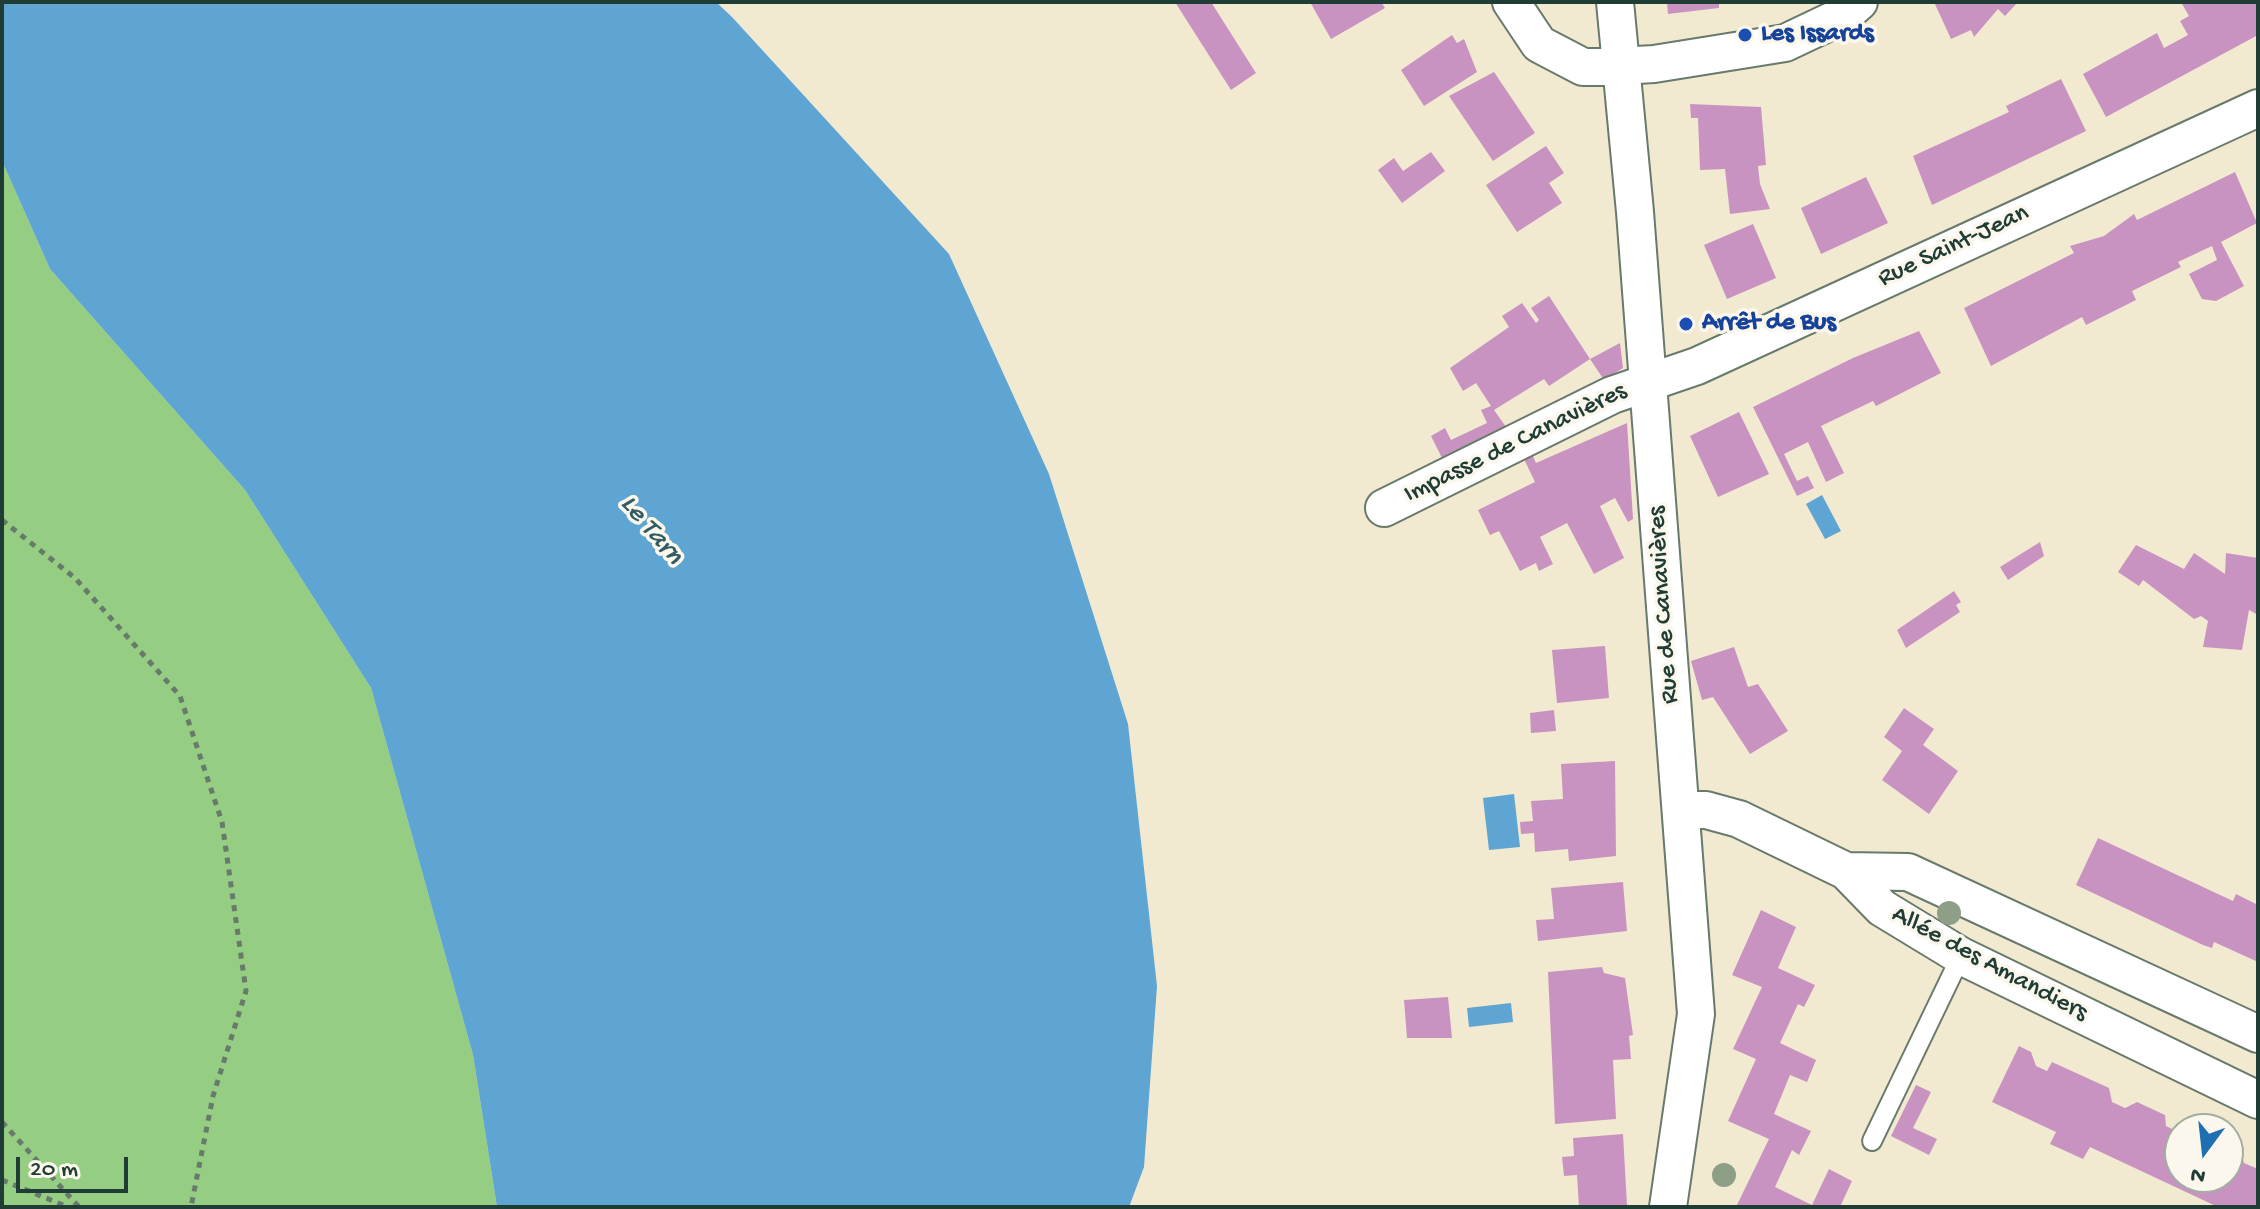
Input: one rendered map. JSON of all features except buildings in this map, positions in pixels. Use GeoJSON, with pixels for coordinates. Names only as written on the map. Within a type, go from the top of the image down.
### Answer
{"type":"FeatureCollection","features":[{"type":"Feature","properties":{"kind":"street"},"geometry":{"type":"LineString","coordinates":[[1511,2],[1539,44],[1583,67],[1622,67],[1785,43],[1844,15],[1859,2]]}},
{"type":"Feature","properties":{"kind":"street","name":"Rue de Canavières"},"geometry":{"type":"LineString","coordinates":[[1615,2],[1648,382],[1696,1014],[1668,1207]]}},
{"type":"Feature","properties":{"kind":"street","name":"Rue Saint-Jean"},"geometry":{"type":"LineString","coordinates":[[1648,382],[1697,366],[2258,108]]}},
{"type":"Feature","properties":{"kind":"street","name":"Impasse de Canavières"},"geometry":{"type":"LineString","coordinates":[[1384,508],[1612,395],[1648,382]]}},
{"type":"Feature","properties":{"kind":"street","name":"Allée des Amandiers"},"geometry":{"type":"LineString","coordinates":[[1682,810],[1706,810],[1739,819],[1846,871],[1882,908],[1961,956],[2258,1100]]}},
{"type":"Feature","properties":{"kind":"street"},"geometry":{"type":"LineString","coordinates":[[1846,871],[1908,872],[2258,1034]]}},
{"type":"Feature","properties":{"kind":"street"},"geometry":{"type":"LineString","coordinates":[[1961,956],[1978,904]]}},
{"type":"Feature","properties":{"kind":"lane"},"geometry":{"type":"LineString","coordinates":[[1872,1141],[1961,956]]}},
{"type":"Feature","properties":{"kind":"path"},"geometry":{"type":"LineString","coordinates":[[2,520],[75,578],[180,696],[222,822],[246,991],[213,1096],[191,1207]]}},
{"type":"Feature","properties":{"kind":"path"},"geometry":{"type":"LineString","coordinates":[[2,1122],[79,1207]]}},
{"type":"Feature","properties":{"kind":"path"},"geometry":{"type":"LineString","coordinates":[[2,1180],[68,1207]]}},
{"type":"Feature","properties":{"kind":"green space"},"geometry":{"type":"Polygon","coordinates":[[[2,161],[50,269],[245,490],[371,688],[473,1055],[497,1207],[2,1207],[2,161]]]}},
{"type":"Feature","properties":{"kind":"water","name":"Le Tarn"},"geometry":{"type":"Polygon","coordinates":[[[2,2],[716,2],[732,17],[949,254],[1049,474],[1128,724],[1157,986],[1144,1167],[1129,1207],[497,1207],[473,1055],[371,688],[245,490],[50,269],[2,161],[2,2]]]}},
{"type":"Feature","properties":{"kind":"water"},"geometry":{"type":"Polygon","coordinates":[[[1822,495],[1841,531],[1825,539],[1806,504],[1822,495]]]}},
{"type":"Feature","properties":{"kind":"water"},"geometry":{"type":"Polygon","coordinates":[[[1514,794],[1520,847],[1489,850],[1483,798],[1514,794]]]}},
{"type":"Feature","properties":{"kind":"water"},"geometry":{"type":"Polygon","coordinates":[[[1511,1003],[1513,1022],[1469,1027],[1467,1008],[1511,1003]]]}},
{"type":"Feature","properties":{"kind":"place","name":"Les Issards"},"geometry":{"type":"Point","coordinates":[1745,35]}},
{"type":"Feature","properties":{"kind":"place","name":"Arrêt de Bus"},"geometry":{"type":"Point","coordinates":[1686,324]}}]}
